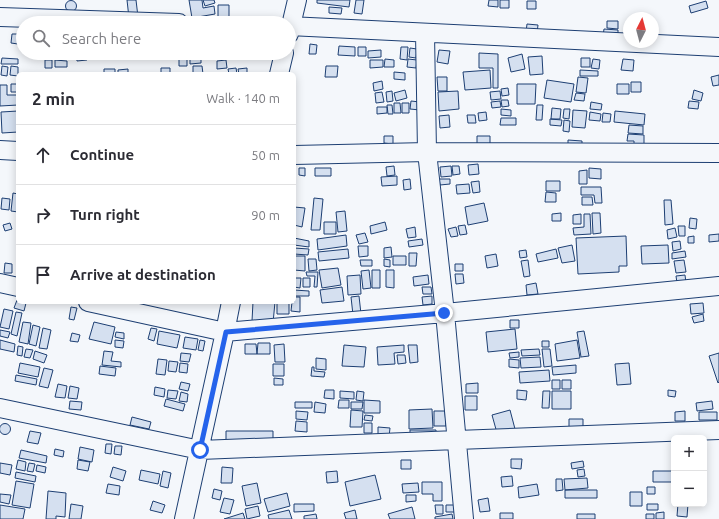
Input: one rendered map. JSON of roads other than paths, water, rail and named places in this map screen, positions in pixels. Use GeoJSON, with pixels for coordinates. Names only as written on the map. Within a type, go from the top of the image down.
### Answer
{"type":"FeatureCollection","features":[{"type":"Feature","properties":{"kind":"street"},"geometry":{"type":"LineString","coordinates":[[293,16],[297,0]]}},
{"type":"Feature","properties":{"kind":"street"},"geometry":{"type":"LineString","coordinates":[[0,17],[16,18]]}},
{"type":"Feature","properties":{"kind":"street"},"geometry":{"type":"LineString","coordinates":[[296,29],[425,33],[719,48]]}},
{"type":"Feature","properties":{"kind":"street"},"geometry":{"type":"LineString","coordinates":[[425,33],[427,152],[464,519]]}},
{"type":"Feature","properties":{"kind":"street"},"geometry":{"type":"LineString","coordinates":[[279,72],[282,60]]}},
{"type":"Feature","properties":{"kind":"street"},"geometry":{"type":"LineString","coordinates":[[0,150],[16,150]]}},
{"type":"Feature","properties":{"kind":"street"},"geometry":{"type":"LineString","coordinates":[[296,155],[427,152],[719,153]]}},
{"type":"Feature","properties":{"kind":"street"},"geometry":{"type":"LineString","coordinates":[[0,283],[16,287]]}},
{"type":"Feature","properties":{"kind":"street"},"geometry":{"type":"LineString","coordinates":[[97,304],[226,332],[444,313],[719,286]]}},
{"type":"Feature","properties":{"kind":"street"},"geometry":{"type":"LineString","coordinates":[[184,519],[226,332],[231,304]]}},
{"type":"Feature","properties":{"kind":"street"},"geometry":{"type":"LineString","coordinates":[[0,408],[200,450],[719,430]]}}]}
